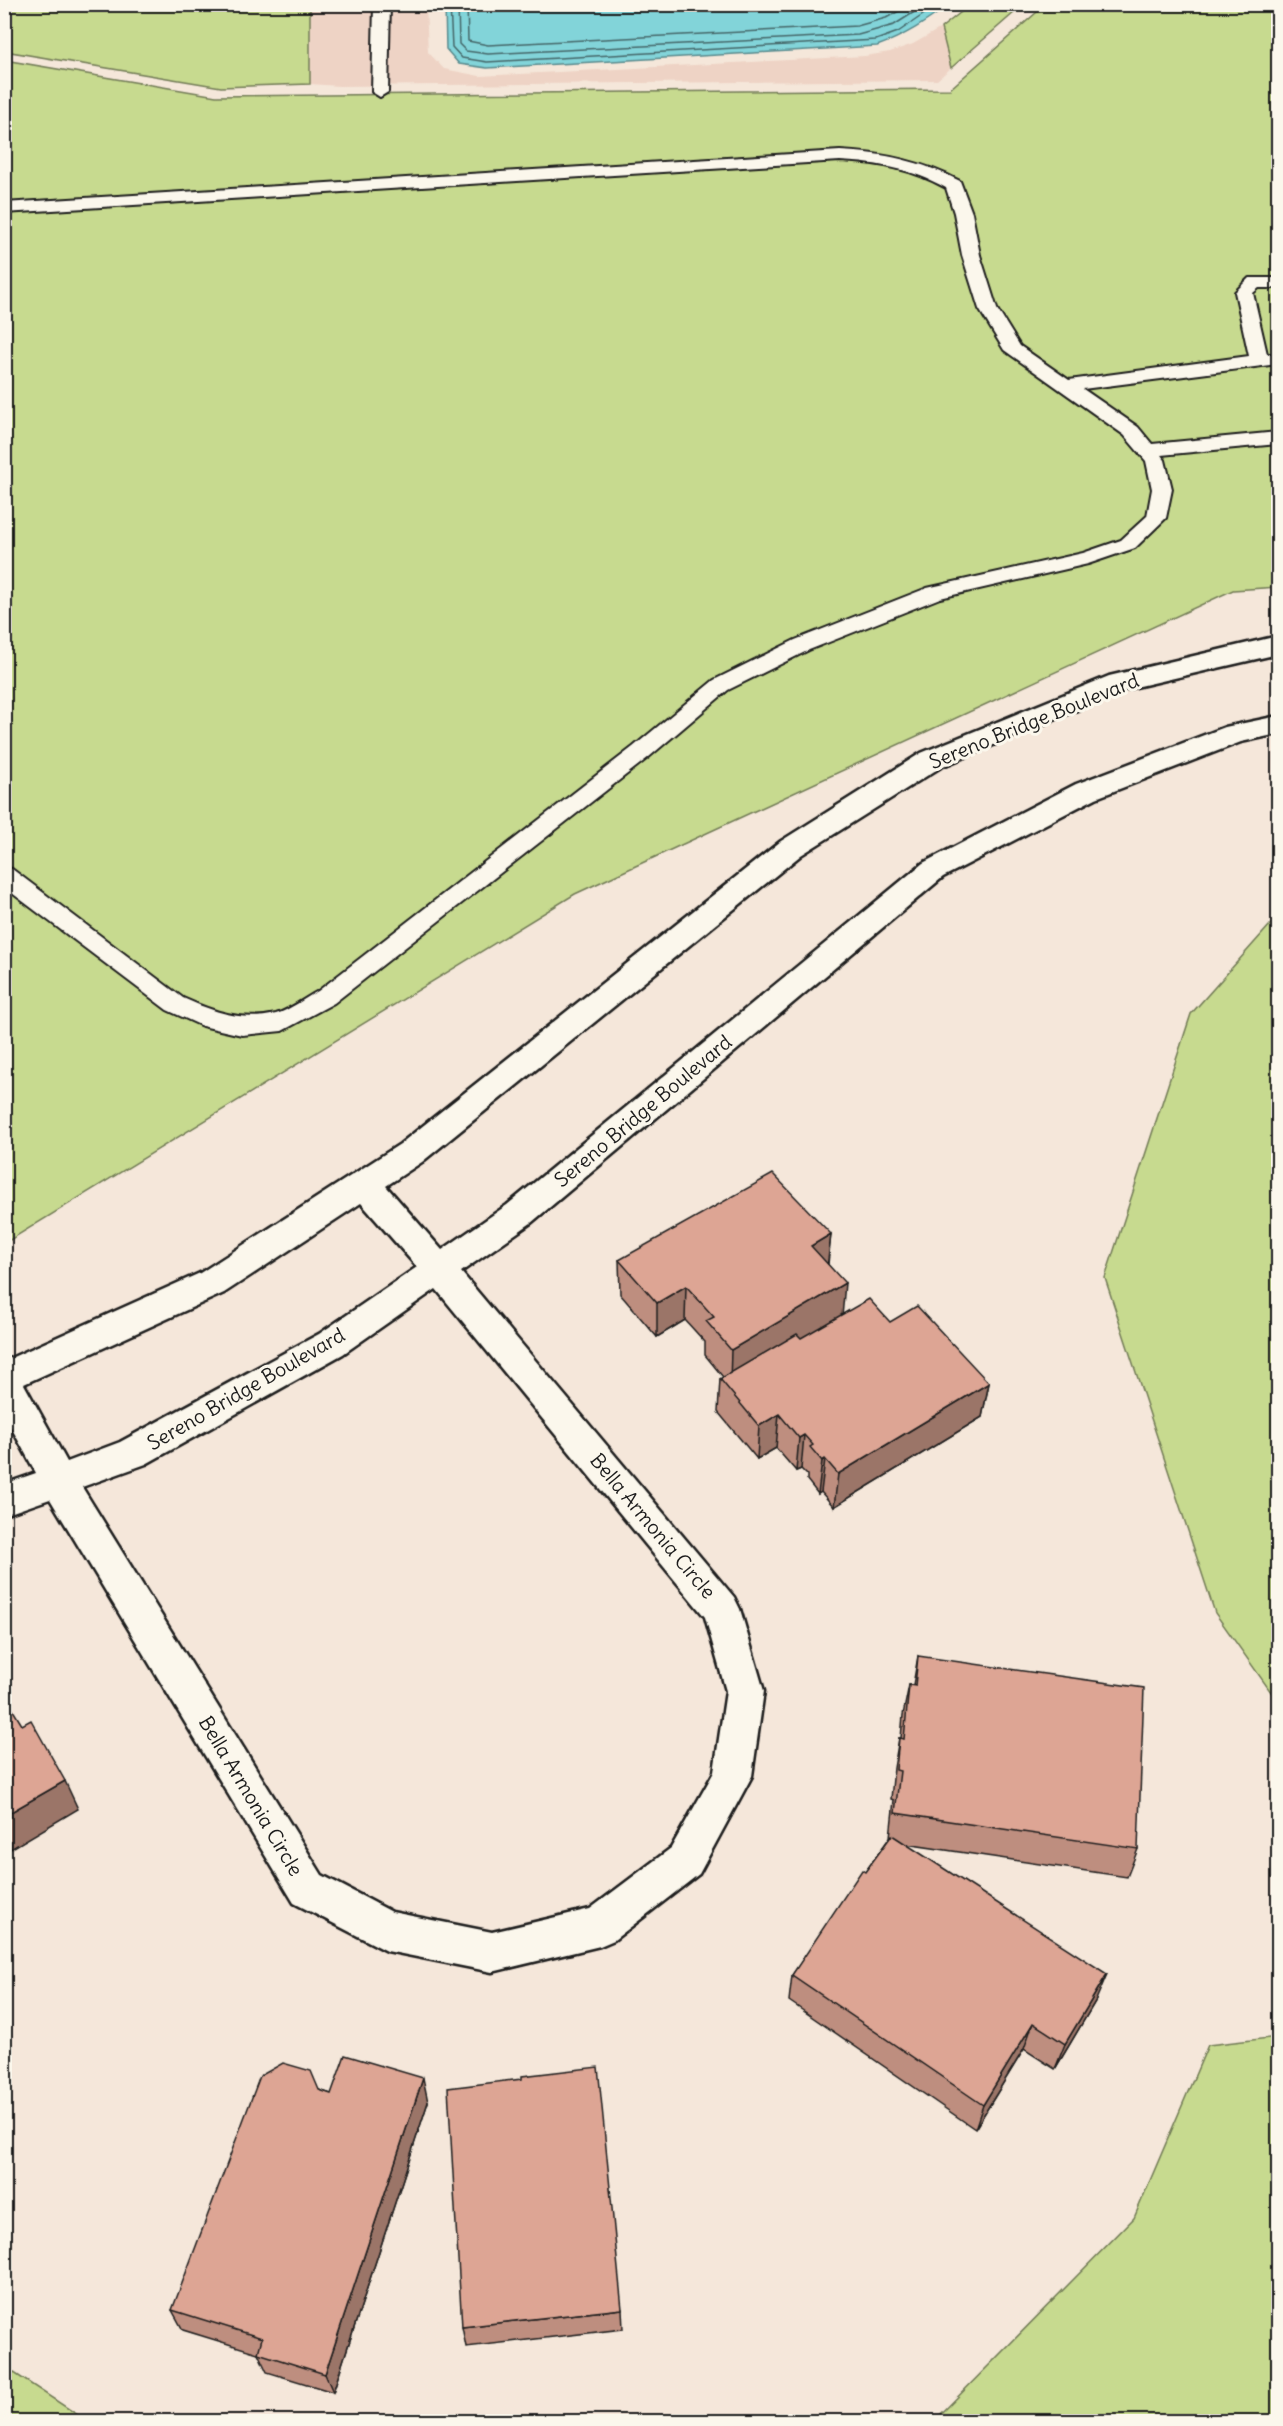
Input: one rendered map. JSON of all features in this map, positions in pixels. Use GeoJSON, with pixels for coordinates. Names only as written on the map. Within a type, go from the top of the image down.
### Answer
{"type":"FeatureCollection","features":[{"type":"Feature","properties":{"kind":"street","name":"Sereno Bridge Boulevard"},"geometry":{"type":"LineString","coordinates":[[4,1378],[212,1283],[411,1153],[791,849],[930,760],[1119,682],[1278,645]]}},
{"type":"Feature","properties":{"kind":"street","name":"Sereno Bridge Boulevard"},"geometry":{"type":"LineString","coordinates":[[4,1500],[134,1453],[331,1344],[519,1214],[933,870],[1086,791],[1235,734],[1278,725]]}},
{"type":"Feature","properties":{"kind":"street","name":"Bella Armonia Circle"},"geometry":{"type":"LineString","coordinates":[[4,1378],[58,1480],[308,1889],[387,1931],[492,1952],[600,1926],[685,1861],[733,1776],[746,1691],[722,1609],[439,1269],[364,1184]]}},
{"type":"Feature","properties":{"kind":"lane"},"geometry":{"type":"LineString","coordinates":[[380,92],[382,4]]}},
{"type":"Feature","properties":{"kind":"lane"},"geometry":{"type":"LineString","coordinates":[[4,208],[840,156],[885,158],[930,171],[954,185],[963,213],[971,255],[988,309],[1013,350],[1131,430],[1155,460],[1162,489],[1156,518],[1128,544],[1088,558],[934,593],[802,645],[721,685],[641,752],[326,997],[282,1022],[242,1026],[210,1020],[176,1005],[4,875]]}},
{"type":"Feature","properties":{"kind":"lane"},"geometry":{"type":"LineString","coordinates":[[1259,360],[1244,292],[1255,282],[1278,283]]}},
{"type":"Feature","properties":{"kind":"lane"},"geometry":{"type":"LineString","coordinates":[[1066,386],[1278,359]]}},
{"type":"Feature","properties":{"kind":"lane"},"geometry":{"type":"LineString","coordinates":[[1147,450],[1278,438]]}},
{"type":"Feature","properties":{"kind":"shaded area"},"geometry":{"type":"Polygon","coordinates":[[[310,4],[426,5],[428,52],[444,69],[480,76],[865,56],[890,52],[913,44],[941,28],[951,68],[937,80],[339,86],[310,84],[310,4]]]}},
{"type":"Feature","properties":{"kind":"green space"},"geometry":{"type":"Polygon","coordinates":[[[4,5],[310,5],[310,84],[221,87],[5,51],[4,5]]]}},
{"type":"Feature","properties":{"kind":"green space"},"geometry":{"type":"Polygon","coordinates":[[[970,5],[1023,5],[951,68],[941,28],[970,5]]]}},
{"type":"Feature","properties":{"kind":"green space"},"geometry":{"type":"Polygon","coordinates":[[[1045,5],[1278,5],[1278,587],[1233,590],[575,894],[5,1243],[4,60],[216,96],[950,89],[1045,5]]]}},
{"type":"Feature","properties":{"kind":"green space"},"geometry":{"type":"Polygon","coordinates":[[[1278,916],[1278,1702],[1215,1613],[1105,1278],[1191,1014],[1278,916]]]}},
{"type":"Feature","properties":{"kind":"green space"},"geometry":{"type":"Polygon","coordinates":[[[1278,2037],[1278,2421],[934,2421],[1134,2218],[1208,2045],[1278,2037]]]}},
{"type":"Feature","properties":{"kind":"green space"},"geometry":{"type":"Polygon","coordinates":[[[5,2367],[87,2421],[5,2421],[5,2367]]]}},
{"type":"Feature","properties":{"kind":"water"},"geometry":{"type":"Polygon","coordinates":[[[445,4],[949,5],[915,28],[877,46],[487,68],[459,64],[446,49],[445,4]]]}},
{"type":"Feature","properties":{"kind":"building"},"geometry":{"type":"Polygon","coordinates":[[[773,1174],[831,1234],[811,1246],[845,1283],[731,1350],[706,1321],[714,1317],[686,1286],[657,1303],[619,1260],[773,1174]]]}},
{"type":"Feature","properties":{"kind":"building"},"geometry":{"type":"Polygon","coordinates":[[[869,1299],[890,1322],[917,1306],[989,1383],[838,1474],[825,1459],[822,1461],[810,1447],[813,1445],[804,1435],[799,1438],[779,1414],[759,1426],[720,1379],[797,1334],[801,1338],[869,1299]]]}},
{"type":"Feature","properties":{"kind":"building"},"geometry":{"type":"Polygon","coordinates":[[[918,1656],[1144,1688],[1138,1849],[895,1813],[900,1771],[896,1770],[899,1738],[904,1739],[909,1685],[915,1686],[918,1656]]]}},
{"type":"Feature","properties":{"kind":"building"},"geometry":{"type":"Polygon","coordinates":[[[8,1702],[22,1725],[31,1720],[65,1781],[4,1816],[4,1704],[8,1702]]]}},
{"type":"Feature","properties":{"kind":"building"},"geometry":{"type":"Polygon","coordinates":[[[892,1835],[1107,1974],[1065,2044],[1033,2023],[983,2105],[792,1975],[862,1870],[865,1872],[892,1835]]]}},
{"type":"Feature","properties":{"kind":"building"},"geometry":{"type":"Polygon","coordinates":[[[345,2055],[423,2078],[325,2374],[258,2353],[262,2338],[172,2310],[260,2076],[283,2063],[311,2071],[319,2090],[331,2094],[345,2055]]]}},
{"type":"Feature","properties":{"kind":"building"},"geometry":{"type":"Polygon","coordinates":[[[598,2067],[622,2309],[462,2327],[448,2088],[598,2067]]]}}]}
